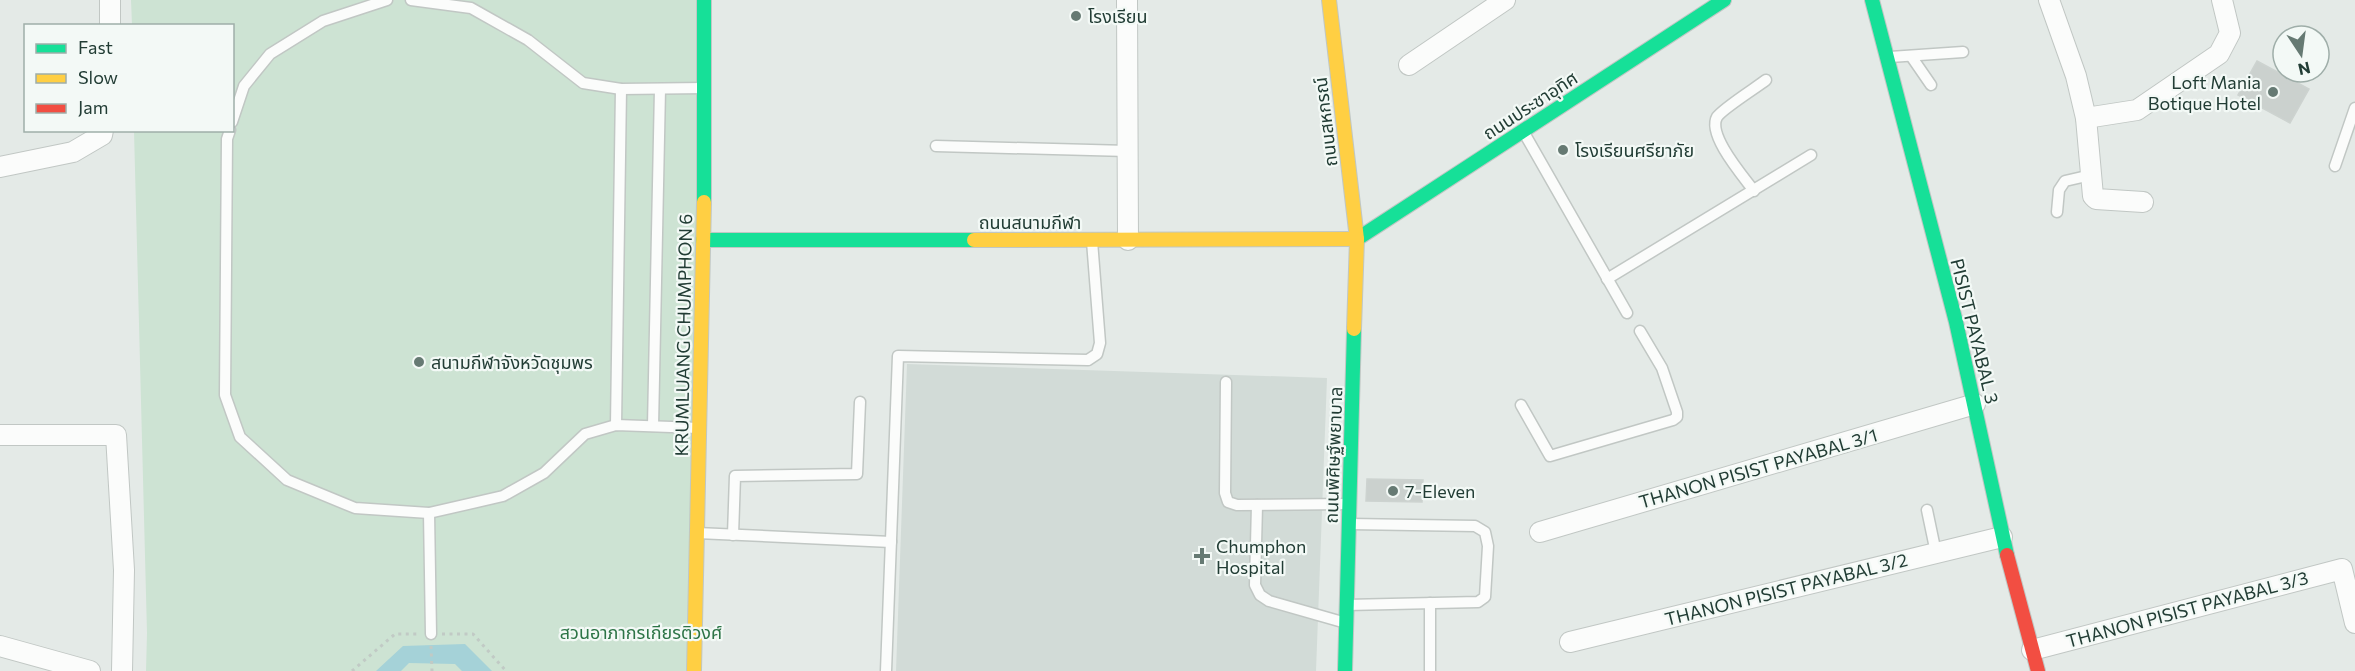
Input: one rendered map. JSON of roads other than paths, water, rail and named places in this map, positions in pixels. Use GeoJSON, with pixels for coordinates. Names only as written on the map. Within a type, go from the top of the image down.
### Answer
{"type":"FeatureCollection","features":[{"type":"Feature","properties":{"kind":"street"},"geometry":{"type":"LineString","coordinates":[[110,0],[110,24]]}},
{"type":"Feature","properties":{"kind":"street","name":"KRUMLUANG CHUMPHON 6"},"geometry":{"type":"LineString","coordinates":[[694,671],[703,240],[704,0]]}},
{"type":"Feature","properties":{"kind":"street"},"geometry":{"type":"LineString","coordinates":[[1126,0],[1128,240]]}},
{"type":"Feature","properties":{"kind":"street","name":"ถนนสหกรณ์"},"geometry":{"type":"LineString","coordinates":[[1329,0],[1357,239]]}},
{"type":"Feature","properties":{"kind":"street"},"geometry":{"type":"LineString","coordinates":[[1409,65],[1505,0]]}},
{"type":"Feature","properties":{"kind":"street","name":"ถนนประชาอุทิศ"},"geometry":{"type":"LineString","coordinates":[[1357,239],[1724,0]]}},
{"type":"Feature","properties":{"kind":"street","name":"PISIST PAYABAL 3"},"geometry":{"type":"LineString","coordinates":[[1872,0],[1956,322],[2002,537],[2038,671]]}},
{"type":"Feature","properties":{"kind":"street"},"geometry":{"type":"LineString","coordinates":[[2049,0],[2076,76],[2086,118],[2092,191],[2096,199],[2143,202]]}},
{"type":"Feature","properties":{"kind":"street"},"geometry":{"type":"LineString","coordinates":[[2086,118],[2137,110],[2219,54],[2230,33],[2222,0]]}},
{"type":"Feature","properties":{"kind":"street"},"geometry":{"type":"LineString","coordinates":[[0,167],[73,152],[102,135],[103,132]]}},
{"type":"Feature","properties":{"kind":"street","name":"ถนนสนามกีฬา"},"geometry":{"type":"LineString","coordinates":[[703,240],[1357,239]]}},
{"type":"Feature","properties":{"kind":"street","name":"ถนนพิศิษฐ์พยาบาล"},"geometry":{"type":"LineString","coordinates":[[1345,671],[1357,239]]}},
{"type":"Feature","properties":{"kind":"street","name":"THANON PISIST PAYABAL 3/1"},"geometry":{"type":"LineString","coordinates":[[1540,532],[1975,404]]}},
{"type":"Feature","properties":{"kind":"street"},"geometry":{"type":"LineString","coordinates":[[0,435],[116,435],[124,570],[122,671]]}},
{"type":"Feature","properties":{"kind":"street","name":"THANON PISIST PAYABAL 3/2"},"geometry":{"type":"LineString","coordinates":[[1570,642],[2002,537]]}},
{"type":"Feature","properties":{"kind":"street","name":"THANON PISIST PAYABAL 3/3"},"geometry":{"type":"LineString","coordinates":[[2032,650],[2342,569],[2355,623]]}},
{"type":"Feature","properties":{"kind":"street"},"geometry":{"type":"LineString","coordinates":[[0,646],[90,671]]}},
{"type":"Feature","properties":{"kind":"lane"},"geometry":{"type":"LineString","coordinates":[[234,116],[244,86],[270,54],[323,21],[387,0]]}},
{"type":"Feature","properties":{"kind":"lane"},"geometry":{"type":"LineString","coordinates":[[411,0],[471,8],[528,40],[583,83],[621,89],[704,88]]}},
{"type":"Feature","properties":{"kind":"lane"},"geometry":{"type":"LineString","coordinates":[[1886,57],[1963,52]]}},
{"type":"Feature","properties":{"kind":"lane"},"geometry":{"type":"LineString","coordinates":[[1911,56],[1931,85]]}},
{"type":"Feature","properties":{"kind":"lane"},"geometry":{"type":"LineString","coordinates":[[1754,191],[1718,139],[1714,128],[1718,116],[1766,80]]}},
{"type":"Feature","properties":{"kind":"lane"},"geometry":{"type":"LineString","coordinates":[[653,426],[660,88]]}},
{"type":"Feature","properties":{"kind":"lane"},"geometry":{"type":"LineString","coordinates":[[616,425],[621,89]]}},
{"type":"Feature","properties":{"kind":"lane"},"geometry":{"type":"LineString","coordinates":[[2335,166],[2355,108]]}},
{"type":"Feature","properties":{"kind":"lane"},"geometry":{"type":"LineString","coordinates":[[1523,131],[1627,313]]}},
{"type":"Feature","properties":{"kind":"lane"},"geometry":{"type":"LineString","coordinates":[[229,132],[227,139],[225,395],[240,437],[287,480],[355,508],[429,513],[503,496],[544,473],[585,434],[616,425],[699,428]]}},
{"type":"Feature","properties":{"kind":"lane"},"geometry":{"type":"LineString","coordinates":[[936,146],[1128,151]]}},
{"type":"Feature","properties":{"kind":"lane"},"geometry":{"type":"LineString","coordinates":[[1607,279],[1811,155]]}},
{"type":"Feature","properties":{"kind":"lane"},"geometry":{"type":"LineString","coordinates":[[2057,212],[2059,190],[2065,182],[2091,175]]}},
{"type":"Feature","properties":{"kind":"lane"},"geometry":{"type":"LineString","coordinates":[[885,671],[898,356],[1089,360],[1097,354],[1100,344],[1092,240]]}},
{"type":"Feature","properties":{"kind":"lane"},"geometry":{"type":"LineString","coordinates":[[1521,405],[1550,456],[1673,420],[1677,417],[1677,412],[1662,368],[1640,331]]}},
{"type":"Feature","properties":{"kind":"lane"},"geometry":{"type":"LineString","coordinates":[[1226,382],[1225,493],[1228,502],[1237,505],[1350,504]]}},
{"type":"Feature","properties":{"kind":"lane"},"geometry":{"type":"LineString","coordinates":[[733,535],[735,477],[857,474],[860,402]]}},
{"type":"Feature","properties":{"kind":"lane"},"geometry":{"type":"LineString","coordinates":[[1257,505],[1255,585],[1260,595],[1269,602],[1347,623]]}},
{"type":"Feature","properties":{"kind":"lane"},"geometry":{"type":"LineString","coordinates":[[1927,510],[1936,553]]}},
{"type":"Feature","properties":{"kind":"lane"},"geometry":{"type":"LineString","coordinates":[[429,513],[431,634]]}},
{"type":"Feature","properties":{"kind":"lane"},"geometry":{"type":"LineString","coordinates":[[1347,605],[1478,602],[1485,597],[1488,546],[1485,532],[1475,526],[1349,524]]}},
{"type":"Feature","properties":{"kind":"lane"},"geometry":{"type":"LineString","coordinates":[[697,533],[891,542]]}},
{"type":"Feature","properties":{"kind":"lane"},"geometry":{"type":"LineString","coordinates":[[1430,603],[1430,671]]}},
{"type":"Feature","properties":{"kind":"water"},"geometry":{"type":"Polygon","coordinates":[[[465,644],[492,671],[462,671],[455,664],[409,663],[401,671],[376,671],[403,646],[465,644]]]}},
{"type":"Feature","properties":{"kind":"place","name":"โรงเรียน"},"geometry":{"type":"Point","coordinates":[1076,16]}},
{"type":"Feature","properties":{"kind":"place","name":"Loft Mania Botique Hotel"},"geometry":{"type":"Point","coordinates":[2273,92]}},
{"type":"Feature","properties":{"kind":"place","name":"โรงเรียนศรียาภัย"},"geometry":{"type":"Point","coordinates":[1563,150]}},
{"type":"Feature","properties":{"kind":"place","name":"สนามกีฬาจังหวัดชุมพร"},"geometry":{"type":"Point","coordinates":[419,362]}},
{"type":"Feature","properties":{"kind":"place","name":"7-Eleven"},"geometry":{"type":"Point","coordinates":[1393,491]}},
{"type":"Feature","properties":{"kind":"place","name":"Chumphon Hospital"},"geometry":{"type":"Point","coordinates":[1202,556]}},
{"type":"Feature","properties":{"kind":"park label","name":"สวนอาภากรเกียรติวงศ์"},"geometry":{"type":"Point","coordinates":[641,632]}}]}
